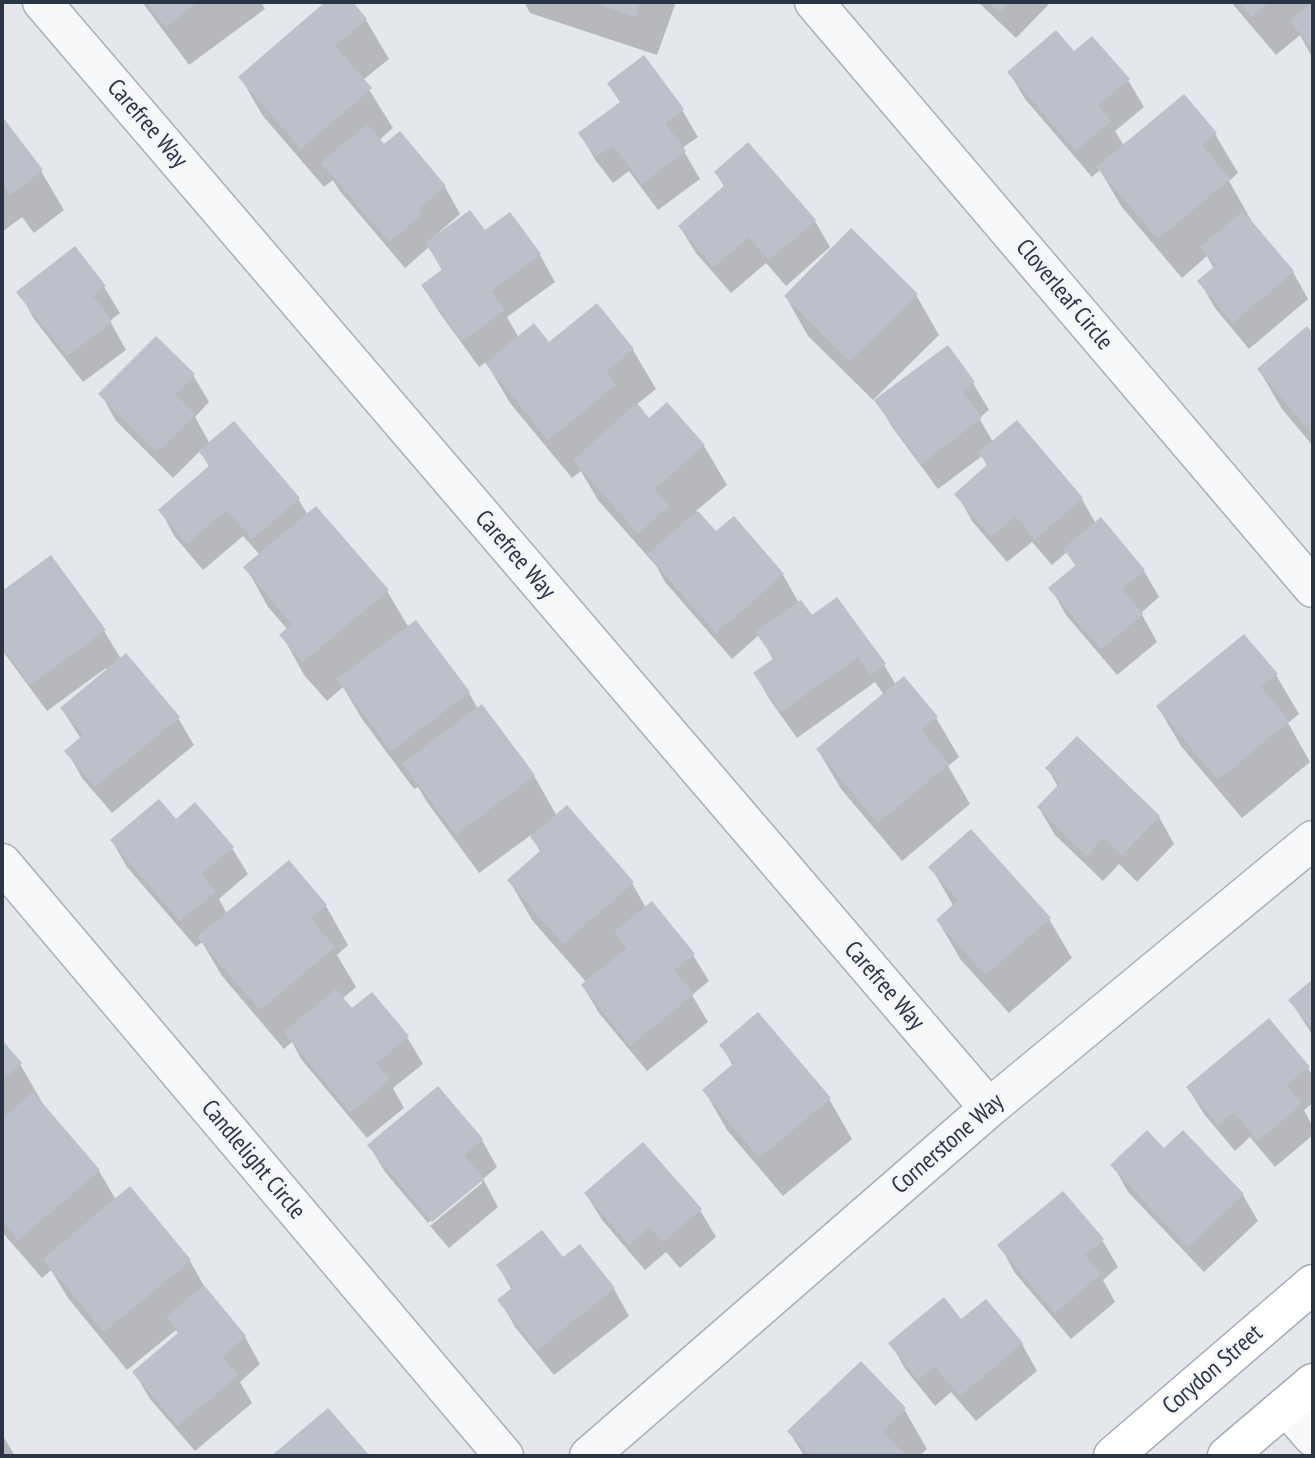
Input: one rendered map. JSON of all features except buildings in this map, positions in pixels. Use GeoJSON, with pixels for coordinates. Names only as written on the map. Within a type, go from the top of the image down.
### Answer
{"type":"FeatureCollection","features":[{"type":"Feature","properties":{"kind":"main road","name":"Corydon Street"},"geometry":{"type":"LineString","coordinates":[[1113,1456],[1313,1284]]}},
{"type":"Feature","properties":{"kind":"main road"},"geometry":{"type":"LineString","coordinates":[[1227,1456],[1299,1394]]}},
{"type":"Feature","properties":{"kind":"street","name":"Carefree Way"},"geometry":{"type":"LineString","coordinates":[[42,2],[989,1108]]}},
{"type":"Feature","properties":{"kind":"street","name":"Cloverleaf Circle"},"geometry":{"type":"LineString","coordinates":[[814,2],[1313,588]]}},
{"type":"Feature","properties":{"kind":"street","name":"Cornerstone Way"},"geometry":{"type":"LineString","coordinates":[[589,1456],[989,1108],[1313,840]]}},
{"type":"Feature","properties":{"kind":"street","name":"Candlelight Circle"},"geometry":{"type":"LineString","coordinates":[[2,863],[504,1456]]}},
{"type":"Feature","properties":{"kind":"street"},"geometry":{"type":"LineString","coordinates":[[1299,1394],[1313,1437]]}}]}
